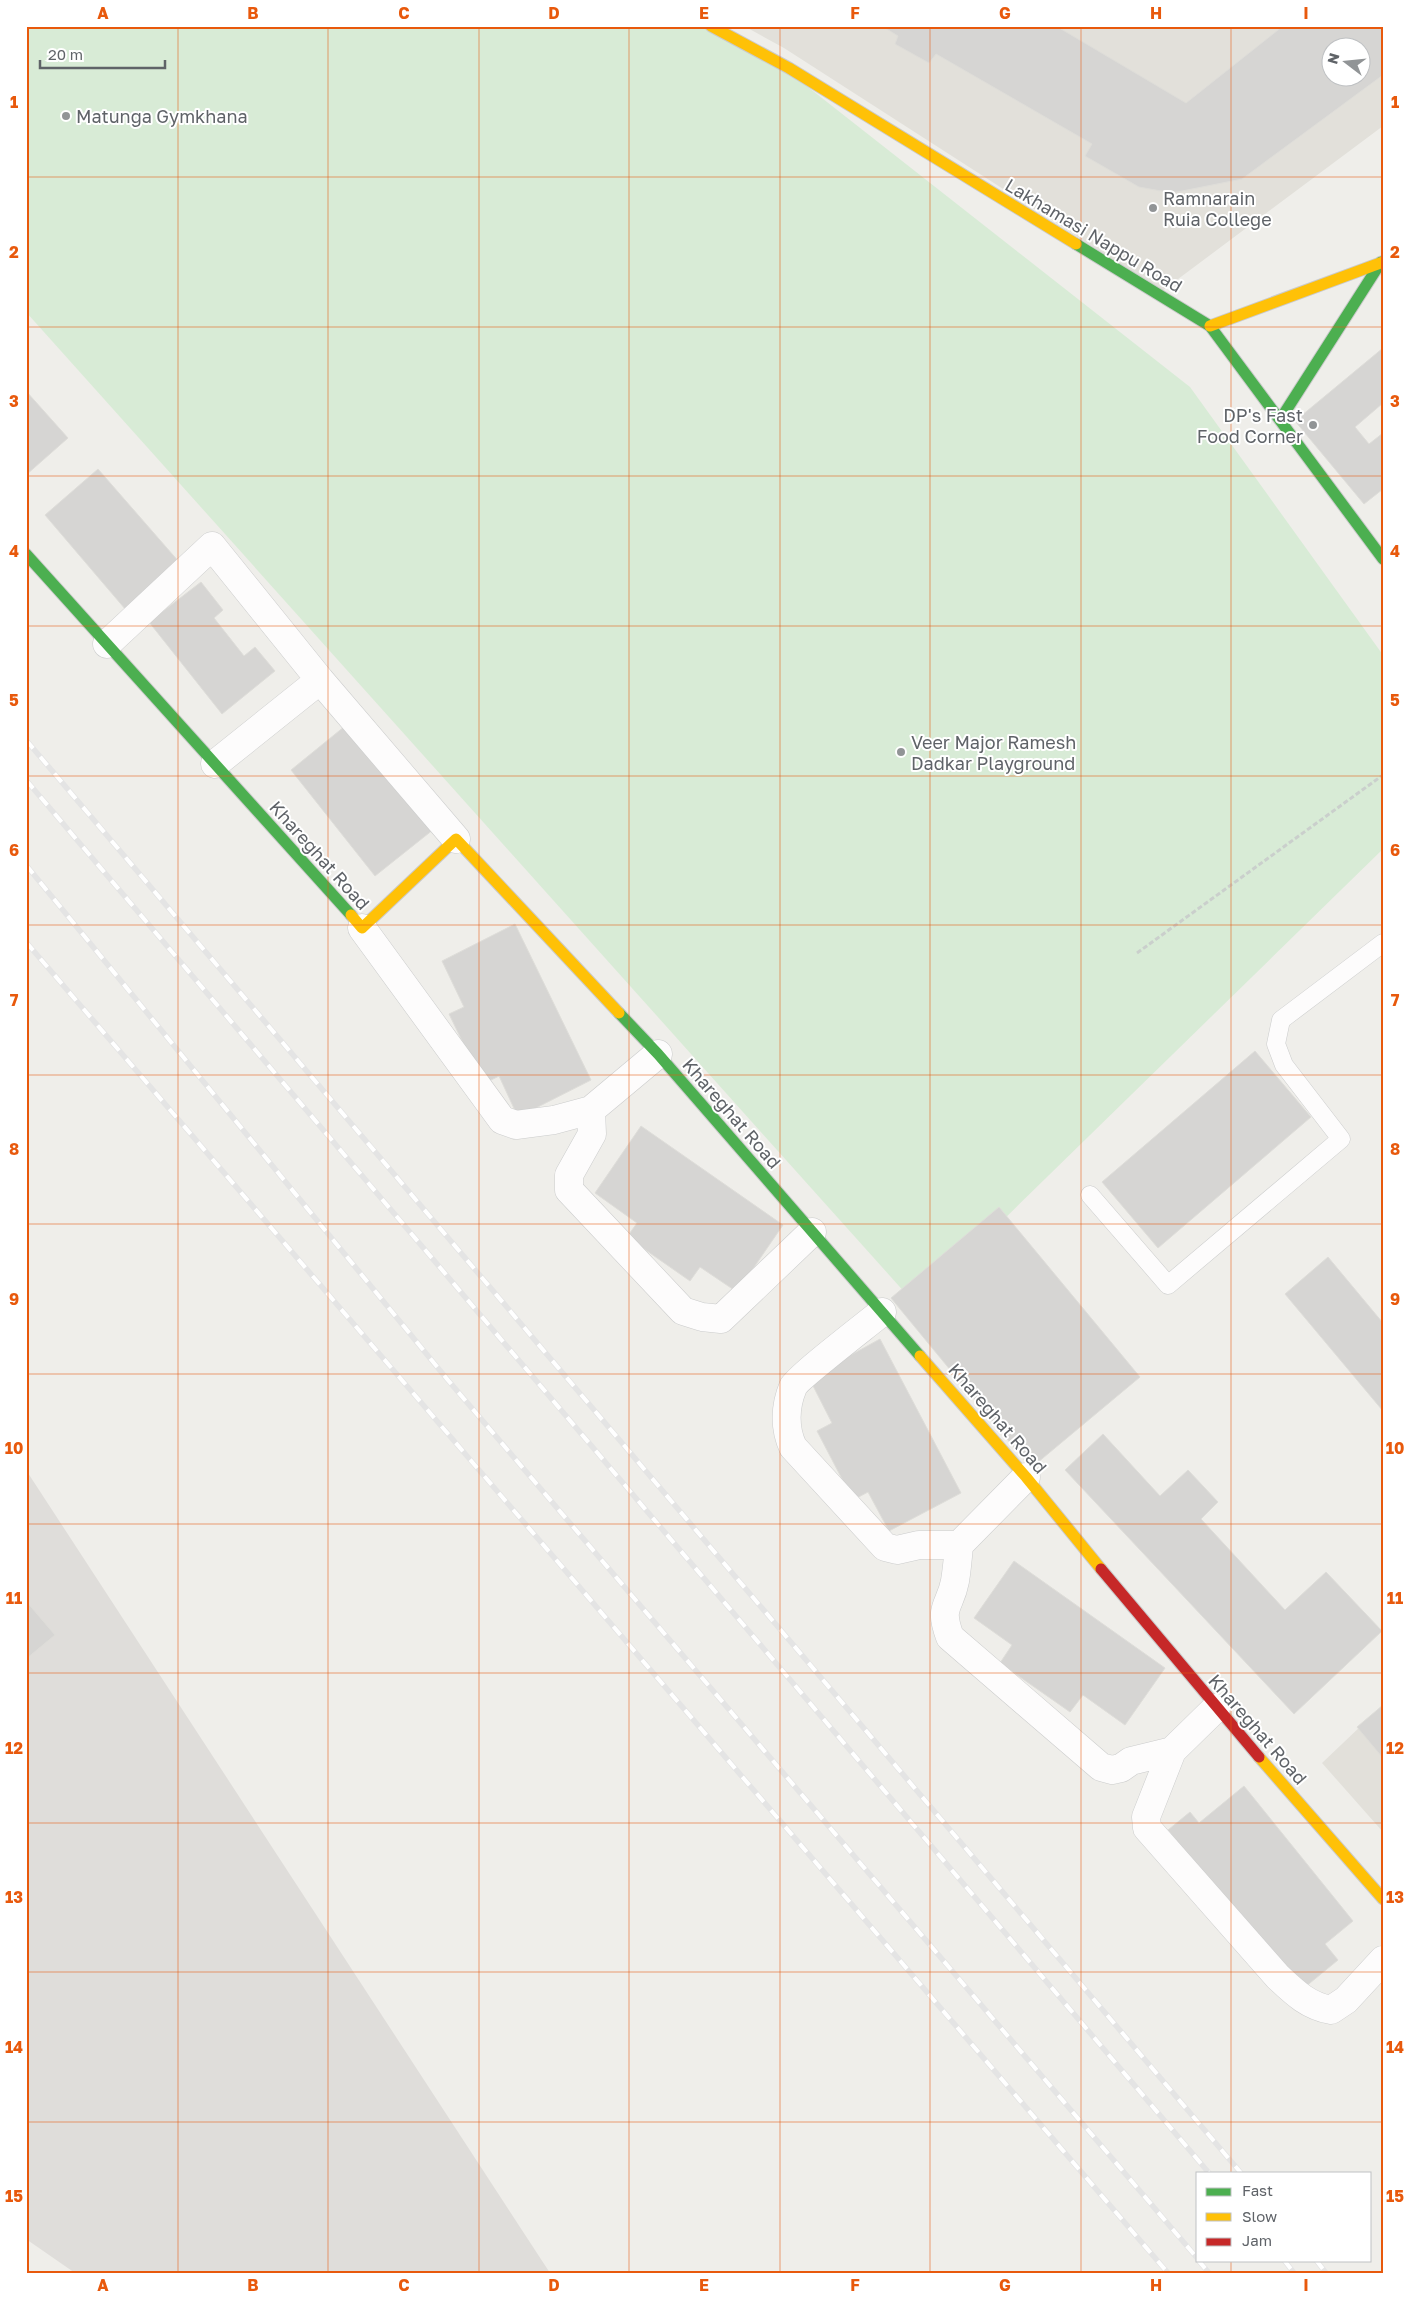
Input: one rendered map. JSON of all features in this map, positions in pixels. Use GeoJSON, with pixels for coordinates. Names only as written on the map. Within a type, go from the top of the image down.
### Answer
{"type":"FeatureCollection","features":[{"type":"Feature","properties":{"kind":"street","name":"Lakhamasi Nappu Road"},"geometry":{"type":"LineString","coordinates":[[711,26],[789,68],[1210,326],[1383,559]]}},
{"type":"Feature","properties":{"kind":"street"},"geometry":{"type":"LineString","coordinates":[[1210,326],[1382,262]]}},
{"type":"Feature","properties":{"kind":"street"},"geometry":{"type":"LineString","coordinates":[[1280,420],[1382,262]]}},
{"type":"Feature","properties":{"kind":"street"},"geometry":{"type":"LineString","coordinates":[[107,644],[212,546],[320,680],[456,840]]}},
{"type":"Feature","properties":{"kind":"street","name":"Khareghat Road"},"geometry":{"type":"LineString","coordinates":[[26,554],[362,928],[456,840],[658,1054],[1026,1477],[1216,1708],[1383,1899]]}},
{"type":"Feature","properties":{"kind":"street"},"geometry":{"type":"LineString","coordinates":[[214,764],[320,680]]}},
{"type":"Feature","properties":{"kind":"street"},"geometry":{"type":"LineString","coordinates":[[362,928],[502,1120],[516,1124],[554,1120],[591,1110],[658,1054]]}},
{"type":"Feature","properties":{"kind":"street"},"geometry":{"type":"LineString","coordinates":[[591,1110],[592,1134],[569,1175],[569,1190],[683,1311],[702,1317],[721,1319],[812,1232]]}},
{"type":"Feature","properties":{"kind":"street"},"geometry":{"type":"LineString","coordinates":[[882,1312],[794,1385],[786,1411],[787,1436],[792,1447],[885,1547],[897,1550],[919,1545],[959,1545]]}},
{"type":"Feature","properties":{"kind":"street"},"geometry":{"type":"LineString","coordinates":[[1026,1477],[959,1545],[955,1582],[947,1599],[943,1619],[950,1637],[1101,1767],[1112,1770],[1121,1768],[1131,1762],[1172,1751]]}},
{"type":"Feature","properties":{"kind":"street"},"geometry":{"type":"LineString","coordinates":[[1216,1708],[1172,1751],[1146,1816],[1147,1828],[1278,1977],[1300,1997],[1320,2008],[1331,2010],[1346,2000],[1383,1960]]}},
{"type":"Feature","properties":{"kind":"lane"},"geometry":{"type":"LineString","coordinates":[[1090,1195],[1168,1285],[1342,1139],[1284,1065],[1276,1044],[1280,1020],[1383,943]]}},
{"type":"Feature","properties":{"kind":"path"},"geometry":{"type":"LineString","coordinates":[[1137,953],[1383,775]]}},
{"type":"Feature","properties":{"kind":"shaded area","name":"Ramnarain Ruia College"},"geometry":{"type":"Polygon","coordinates":[[[744,26],[1383,26],[1383,126],[1162,291],[784,48],[744,26]]]}},
{"type":"Feature","properties":{"kind":"shaded area"},"geometry":{"type":"Polygon","coordinates":[[[26,1470],[550,2273],[75,2273],[26,2239],[26,1470]]]}},
{"type":"Feature","properties":{"kind":"shaded area"},"geometry":{"type":"Polygon","coordinates":[[[1383,1705],[1383,1832],[1322,1763],[1383,1705]]]}},
{"type":"Feature","properties":{"kind":"green space","name":"Veer Major Ramesh Dadkar Playground"},"geometry":{"type":"Polygon","coordinates":[[[26,26],[709,26],[785,69],[1190,387],[1383,655],[1383,849],[916,1305],[26,312],[26,26]]]}},
{"type":"Feature","properties":{"kind":"building"},"geometry":{"type":"Polygon","coordinates":[[[882,26],[1056,26],[1186,103],[1283,26],[1383,26],[1383,75],[1372,83],[1372,38],[1322,38],[1322,88],[1365,88],[1242,179],[1172,193],[1139,187],[1085,156],[1092,144],[936,54],[929,63],[895,44],[898,36],[882,26]]]}},
{"type":"Feature","properties":{"kind":"building"},"geometry":{"type":"Polygon","coordinates":[[[1383,348],[1383,403],[1355,427],[1369,444],[1383,433],[1383,489],[1364,504],[1295,421],[1383,348]]]}},
{"type":"Feature","properties":{"kind":"building"},"geometry":{"type":"Polygon","coordinates":[[[26,391],[68,438],[26,475],[26,391]]]}},
{"type":"Feature","properties":{"kind":"building"},"geometry":{"type":"Polygon","coordinates":[[[98,469],[180,563],[126,610],[45,515],[98,469]]]}},
{"type":"Feature","properties":{"kind":"building"},"geometry":{"type":"Polygon","coordinates":[[[201,582],[223,610],[214,618],[244,656],[255,647],[275,671],[222,714],[149,622],[201,582]]]}},
{"type":"Feature","properties":{"kind":"building"},"geometry":{"type":"Polygon","coordinates":[[[350,722],[434,829],[375,876],[291,770],[350,722]]]}},
{"type":"Feature","properties":{"kind":"building"},"geometry":{"type":"Polygon","coordinates":[[[515,924],[591,1080],[518,1117],[499,1076],[483,1084],[449,1014],[464,1007],[442,961],[515,924]]]}},
{"type":"Feature","properties":{"kind":"building"},"geometry":{"type":"Polygon","coordinates":[[[1255,1051],[1311,1117],[1158,1248],[1102,1182],[1255,1051]]]}},
{"type":"Feature","properties":{"kind":"building"},"geometry":{"type":"Polygon","coordinates":[[[641,1126],[783,1225],[737,1292],[700,1267],[690,1281],[627,1237],[637,1223],[595,1193],[641,1126]]]}},
{"type":"Feature","properties":{"kind":"building"},"geometry":{"type":"Polygon","coordinates":[[[999,1207],[1140,1377],[1031,1468],[891,1298],[999,1207]]]}},
{"type":"Feature","properties":{"kind":"building"},"geometry":{"type":"Polygon","coordinates":[[[1328,1257],[1383,1323],[1383,1411],[1285,1294],[1328,1257]]]}},
{"type":"Feature","properties":{"kind":"building"},"geometry":{"type":"Polygon","coordinates":[[[880,1339],[961,1493],[889,1531],[868,1492],[853,1500],[817,1431],[832,1423],[809,1378],[880,1339]]]}},
{"type":"Feature","properties":{"kind":"building"},"geometry":{"type":"Polygon","coordinates":[[[1103,1434],[1160,1496],[1188,1470],[1218,1502],[1201,1519],[1285,1610],[1326,1572],[1382,1631],[1294,1714],[1065,1470],[1103,1434]]]}},
{"type":"Feature","properties":{"kind":"building"},"geometry":{"type":"Polygon","coordinates":[[[1014,1561],[1165,1668],[1125,1725],[1083,1695],[1070,1712],[1000,1663],[1012,1645],[974,1618],[1014,1561]]]}},
{"type":"Feature","properties":{"kind":"building"},"geometry":{"type":"Polygon","coordinates":[[[26,1601],[55,1635],[26,1659],[26,1601]]]}},
{"type":"Feature","properties":{"kind":"building"},"geometry":{"type":"Polygon","coordinates":[[[1383,1705],[1383,1758],[1357,1727],[1383,1705]]]}},
{"type":"Feature","properties":{"kind":"building"},"geometry":{"type":"Polygon","coordinates":[[[1244,1786],[1353,1921],[1325,1944],[1338,1960],[1299,1992],[1168,1830],[1190,1812],[1199,1823],[1244,1786]]]}},
{"type":"Feature","properties":{"kind":"railway"},"geometry":{"type":"LineString","coordinates":[[26,740],[1240,2172]]}},
{"type":"Feature","properties":{"kind":"railway"},"geometry":{"type":"LineString","coordinates":[[26,780],[1208,2172]]}},
{"type":"Feature","properties":{"kind":"railway"},"geometry":{"type":"LineString","coordinates":[[26,865],[447,1379],[1196,2257]]}},
{"type":"Feature","properties":{"kind":"railway"},"geometry":{"type":"LineString","coordinates":[[26,942],[1168,2273]]}},
{"type":"Feature","properties":{"kind":"railway"},"geometry":{"type":"LineString","coordinates":[[1200,2262],[1209,2273]]}},
{"type":"Feature","properties":{"kind":"railway"},"geometry":{"type":"LineString","coordinates":[[1286,2262],[1294,2273]]}},
{"type":"Feature","properties":{"kind":"railway"},"geometry":{"type":"LineString","coordinates":[[1318,2262],[1326,2273]]}},
{"type":"Feature","properties":{"kind":"traffic: fast"},"geometry":{"type":"LineString","coordinates":[[1076,244],[1210,326],[1383,559]]}},
{"type":"Feature","properties":{"kind":"traffic: fast"},"geometry":{"type":"LineString","coordinates":[[1280,420],[1381,262]]}},
{"type":"Feature","properties":{"kind":"traffic: fast"},"geometry":{"type":"LineString","coordinates":[[26,554],[351,915]]}},
{"type":"Feature","properties":{"kind":"traffic: fast"},"geometry":{"type":"LineString","coordinates":[[619,1013],[658,1054],[920,1356]]}},
{"type":"Feature","properties":{"kind":"traffic: slow"},"geometry":{"type":"LineString","coordinates":[[711,26],[789,68],[1076,244]]}},
{"type":"Feature","properties":{"kind":"traffic: slow"},"geometry":{"type":"LineString","coordinates":[[1210,326],[1383,262]]}},
{"type":"Feature","properties":{"kind":"traffic: slow"},"geometry":{"type":"LineString","coordinates":[[351,915],[362,928],[456,839],[619,1013]]}},
{"type":"Feature","properties":{"kind":"traffic: slow"},"geometry":{"type":"LineString","coordinates":[[920,1356],[1026,1477],[1101,1569]]}},
{"type":"Feature","properties":{"kind":"traffic: slow"},"geometry":{"type":"LineString","coordinates":[[1259,1757],[1383,1899]]}},
{"type":"Feature","properties":{"kind":"traffic: jam"},"geometry":{"type":"LineString","coordinates":[[1101,1569],[1259,1757]]}},
{"type":"Feature","properties":{"kind":"place","name":"Matunga Gymkhana"},"geometry":{"type":"Point","coordinates":[66,116]}},
{"type":"Feature","properties":{"kind":"place","name":"Ramnarain Ruia College"},"geometry":{"type":"Point","coordinates":[1153,208]}},
{"type":"Feature","properties":{"kind":"place","name":"DP's Fast Food Corner"},"geometry":{"type":"Point","coordinates":[1313,425]}},
{"type":"Feature","properties":{"kind":"place","name":"Veer Major Ramesh Dadkar Playground"},"geometry":{"type":"Point","coordinates":[901,752]}}]}
